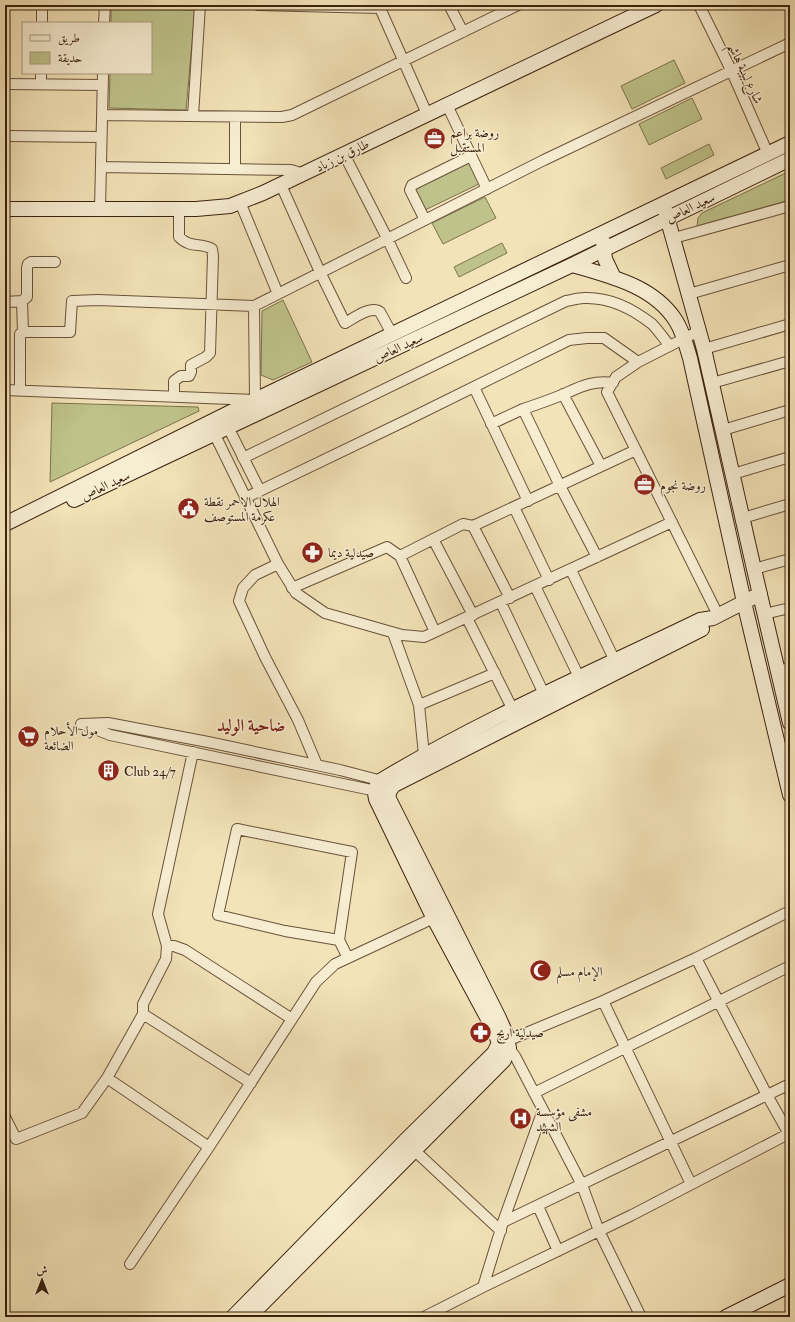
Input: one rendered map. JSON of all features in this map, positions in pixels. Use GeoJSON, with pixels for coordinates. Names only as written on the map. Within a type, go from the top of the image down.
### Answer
{"type":"FeatureCollection","features":[{"type":"Feature","properties":{"kind":"street"},"geometry":{"type":"LineString","coordinates":[[42,5],[42,22]]}},
{"type":"Feature","properties":{"kind":"street"},"geometry":{"type":"LineString","coordinates":[[104,5],[104,22]]}},
{"type":"Feature","properties":{"kind":"street"},"geometry":{"type":"LineString","coordinates":[[193,116],[200,5]]}},
{"type":"Feature","properties":{"kind":"street"},"geometry":{"type":"LineString","coordinates":[[258,5],[380,7],[427,114]]}},
{"type":"Feature","properties":{"kind":"street"},"geometry":{"type":"LineString","coordinates":[[449,5],[463,32]]}},
{"type":"Feature","properties":{"kind":"street"},"geometry":{"type":"LineString","coordinates":[[102,115],[235,117],[282,117],[292,115],[518,5]]}},
{"type":"Feature","properties":{"kind":"street","name":"شارع لبيبة هاشم"},"geometry":{"type":"LineString","coordinates":[[699,5],[732,72],[768,154]]}},
{"type":"Feature","properties":{"kind":"street","name":"طارق بن زياد"},"geometry":{"type":"LineString","coordinates":[[5,209],[179,209],[230,206],[281,185],[648,7]]}},
{"type":"Feature","properties":{"kind":"street"},"geometry":{"type":"LineString","coordinates":[[23,332],[70,332],[71,304],[72,301],[75,300],[254,306],[544,160],[732,72],[790,43]]}},
{"type":"Feature","properties":{"kind":"street"},"geometry":{"type":"LineString","coordinates":[[41,74],[41,84]]}},
{"type":"Feature","properties":{"kind":"street"},"geometry":{"type":"LineString","coordinates":[[100,209],[103,74]]}},
{"type":"Feature","properties":{"kind":"street"},"geometry":{"type":"LineString","coordinates":[[5,84],[103,85]]}},
{"type":"Feature","properties":{"kind":"street"},"geometry":{"type":"LineString","coordinates":[[447,105],[486,189]]}},
{"type":"Feature","properties":{"kind":"street"},"geometry":{"type":"LineString","coordinates":[[235,117],[235,170]]}},
{"type":"Feature","properties":{"kind":"street"},"geometry":{"type":"LineString","coordinates":[[5,136],[101,137]]}},
{"type":"Feature","properties":{"kind":"street"},"geometry":{"type":"LineString","coordinates":[[5,524],[255,400],[790,143]]}},
{"type":"Feature","properties":{"kind":"street"},"geometry":{"type":"LineString","coordinates":[[344,154],[406,278]]}},
{"type":"Feature","properties":{"kind":"street"},"geometry":{"type":"LineString","coordinates":[[425,220],[410,190],[410,186],[471,156]]}},
{"type":"Feature","properties":{"kind":"street","name":"سعيد العاص"},"geometry":{"type":"LineString","coordinates":[[5,533],[572,265],[790,159]]}},
{"type":"Feature","properties":{"kind":"street"},"geometry":{"type":"LineString","coordinates":[[101,167],[291,170],[304,174]]}},
{"type":"Feature","properties":{"kind":"street"},"geometry":{"type":"LineString","coordinates":[[281,185],[320,272],[345,323],[376,309],[380,312],[392,334]]}},
{"type":"Feature","properties":{"kind":"street"},"geometry":{"type":"LineString","coordinates":[[240,202],[278,294]]}},
{"type":"Feature","properties":{"kind":"street"},"geometry":{"type":"LineString","coordinates":[[664,204],[704,349],[764,614],[784,669],[790,722]]}},
{"type":"Feature","properties":{"kind":"street"},"geometry":{"type":"LineString","coordinates":[[674,238],[790,206]]}},
{"type":"Feature","properties":{"kind":"street"},"geometry":{"type":"LineString","coordinates":[[174,397],[174,381],[181,376],[189,376],[191,372],[191,365],[206,357],[210,353],[210,304],[213,256],[212,249],[207,246],[192,245],[184,242],[179,237],[179,209]]}},
{"type":"Feature","properties":{"kind":"street"},"geometry":{"type":"LineString","coordinates":[[603,234],[603,250],[608,268],[614,278]]}},
{"type":"Feature","properties":{"kind":"street"},"geometry":{"type":"LineString","coordinates":[[5,302],[22,302],[27,297],[28,264],[31,262],[55,262]]}},
{"type":"Feature","properties":{"kind":"street"},"geometry":{"type":"LineString","coordinates":[[572,265],[614,278],[640,289],[654,297],[670,312],[684,338],[690,358],[744,602],[790,795]]}},
{"type":"Feature","properties":{"kind":"street"},"geometry":{"type":"LineString","coordinates":[[689,294],[790,265]]}},
{"type":"Feature","properties":{"kind":"street"},"geometry":{"type":"LineString","coordinates":[[243,458],[566,302],[583,298],[601,299],[622,305],[638,314],[652,325],[670,346]]}},
{"type":"Feature","properties":{"kind":"street"},"geometry":{"type":"LineString","coordinates":[[20,390],[19,336],[23,332],[22,302]]}},
{"type":"Feature","properties":{"kind":"street"},"geometry":{"type":"LineString","coordinates":[[254,306],[255,400]]}},
{"type":"Feature","properties":{"kind":"street"},"geometry":{"type":"LineString","coordinates":[[704,349],[790,324]]}},
{"type":"Feature","properties":{"kind":"street"},"geometry":{"type":"LineString","coordinates":[[699,332],[684,338],[638,362],[616,377],[607,392],[672,522],[716,616]]}},
{"type":"Feature","properties":{"kind":"street"},"geometry":{"type":"LineString","coordinates":[[245,498],[570,340],[604,338],[638,362]]}},
{"type":"Feature","properties":{"kind":"street"},"geometry":{"type":"LineString","coordinates":[[712,383],[790,361]]}},
{"type":"Feature","properties":{"kind":"street"},"geometry":{"type":"LineString","coordinates":[[491,424],[523,409],[586,384],[602,381],[613,383]]}},
{"type":"Feature","properties":{"kind":"street"},"geometry":{"type":"LineString","coordinates":[[474,388],[528,501]]}},
{"type":"Feature","properties":{"kind":"street"},"geometry":{"type":"LineString","coordinates":[[5,390],[255,400]]}},
{"type":"Feature","properties":{"kind":"street"},"geometry":{"type":"LineString","coordinates":[[563,394],[601,466]]}},
{"type":"Feature","properties":{"kind":"street"},"geometry":{"type":"LineString","coordinates":[[523,409],[560,486],[598,557]]}},
{"type":"Feature","properties":{"kind":"street"},"geometry":{"type":"LineString","coordinates":[[723,430],[790,410]]}},
{"type":"Feature","properties":{"kind":"street"},"geometry":{"type":"LineString","coordinates":[[228,427],[260,491]]}},
{"type":"Feature","properties":{"kind":"street"},"geometry":{"type":"LineString","coordinates":[[214,433],[278,564],[296,593],[325,613],[402,635],[424,637],[672,522]]}},
{"type":"Feature","properties":{"kind":"street"},"geometry":{"type":"LineString","coordinates":[[400,556],[463,524],[473,526],[636,450]]}},
{"type":"Feature","properties":{"kind":"street"},"geometry":{"type":"LineString","coordinates":[[733,474],[790,457]]}},
{"type":"Feature","properties":{"kind":"street"},"geometry":{"type":"LineString","coordinates":[[742,518],[790,504]]}},
{"type":"Feature","properties":{"kind":"street"},"geometry":{"type":"LineString","coordinates":[[514,507],[549,580]]}},
{"type":"Feature","properties":{"kind":"street"},"geometry":{"type":"LineString","coordinates":[[473,526],[510,598]]}},
{"type":"Feature","properties":{"kind":"street"},"geometry":{"type":"LineString","coordinates":[[433,539],[513,710]]}},
{"type":"Feature","properties":{"kind":"street"},"geometry":{"type":"LineString","coordinates":[[292,588],[387,547],[400,556],[435,632]]}},
{"type":"Feature","properties":{"kind":"street"},"geometry":{"type":"LineString","coordinates":[[754,569],[790,559]]}},
{"type":"Feature","properties":{"kind":"street"},"geometry":{"type":"LineString","coordinates":[[278,564],[255,575],[242,588],[239,601],[265,657],[298,720],[317,765]]}},
{"type":"Feature","properties":{"kind":"street"},"geometry":{"type":"LineString","coordinates":[[571,570],[615,661]]}},
{"type":"Feature","properties":{"kind":"street"},"geometry":{"type":"LineString","coordinates":[[535,586],[579,677]]}},
{"type":"Feature","properties":{"kind":"street"},"geometry":{"type":"LineString","coordinates":[[716,616],[704,628],[391,790],[377,786],[317,765],[108,723],[81,724],[110,735],[377,786],[424,754],[579,677],[700,620],[716,616],[760,594]]}},
{"type":"Feature","properties":{"kind":"street"},"geometry":{"type":"LineString","coordinates":[[501,602],[544,694]]}},
{"type":"Feature","properties":{"kind":"street"},"geometry":{"type":"LineString","coordinates":[[764,614],[790,608]]}},
{"type":"Feature","properties":{"kind":"street"},"geometry":{"type":"LineString","coordinates":[[394,632],[419,705],[424,754]]}},
{"type":"Feature","properties":{"kind":"street"},"geometry":{"type":"LineString","coordinates":[[419,705],[495,673]]}},
{"type":"Feature","properties":{"kind":"street"},"geometry":{"type":"LineString","coordinates":[[5,1117],[16,1139],[82,1113],[107,1078],[142,1014],[143,1004],[166,959],[167,946],[158,914],[193,752]]}},
{"type":"Feature","properties":{"kind":"street"},"geometry":{"type":"LineString","coordinates":[[377,786],[376,799],[439,915]]}},
{"type":"Feature","properties":{"kind":"street"},"geometry":{"type":"LineString","coordinates":[[391,790],[389,799],[439,915],[495,1032],[515,1056],[582,1185],[599,1231],[641,1317]]}},
{"type":"Feature","properties":{"kind":"street"},"geometry":{"type":"LineString","coordinates":[[339,940],[285,931],[218,916],[236,829],[352,852],[339,940],[348,958]]}},
{"type":"Feature","properties":{"kind":"street"},"geometry":{"type":"LineString","coordinates":[[233,1317],[405,1141],[505,1044],[604,1001],[696,958],[790,911]]}},
{"type":"Feature","properties":{"kind":"street"},"geometry":{"type":"LineString","coordinates":[[130,1264],[209,1147],[316,982],[335,964],[439,915]]}},
{"type":"Feature","properties":{"kind":"street"},"geometry":{"type":"LineString","coordinates":[[167,946],[174,946],[185,950],[292,1019]]}},
{"type":"Feature","properties":{"kind":"street"},"geometry":{"type":"LineString","coordinates":[[424,1317],[632,1215],[789,1134],[767,1095],[696,958]]}},
{"type":"Feature","properties":{"kind":"street"},"geometry":{"type":"LineString","coordinates":[[534,1093],[790,966]]}},
{"type":"Feature","properties":{"kind":"street"},"geometry":{"type":"LineString","coordinates":[[604,1001],[692,1184]]}},
{"type":"Feature","properties":{"kind":"street"},"geometry":{"type":"LineString","coordinates":[[142,1014],[251,1083]]}},
{"type":"Feature","properties":{"kind":"street"},"geometry":{"type":"LineString","coordinates":[[249,1317],[504,1060],[505,1044]]}},
{"type":"Feature","properties":{"kind":"street"},"geometry":{"type":"LineString","coordinates":[[107,1078],[209,1147]]}},
{"type":"Feature","properties":{"kind":"street"},"geometry":{"type":"LineString","coordinates":[[502,1227],[538,1206],[790,1084]]}},
{"type":"Feature","properties":{"kind":"street"},"geometry":{"type":"LineString","coordinates":[[483,1287],[502,1227],[543,1110]]}},
{"type":"Feature","properties":{"kind":"street"},"geometry":{"type":"LineString","coordinates":[[414,1150],[502,1227]]}},
{"type":"Feature","properties":{"kind":"street"},"geometry":{"type":"LineString","coordinates":[[538,1206],[558,1251]]}},
{"type":"Feature","properties":{"kind":"street"},"geometry":{"type":"LineString","coordinates":[[726,1317],[790,1285]]}},
{"type":"Feature","properties":{"kind":"green space"},"geometry":{"type":"Polygon","coordinates":[[[111,9],[195,10],[186,110],[109,108],[110,74],[152,74],[152,22],[111,22],[111,9]]]}},
{"type":"Feature","properties":{"kind":"green space"},"geometry":{"type":"Polygon","coordinates":[[[674,60],[685,83],[632,109],[621,86],[674,60]]]}},
{"type":"Feature","properties":{"kind":"green space"},"geometry":{"type":"Polygon","coordinates":[[[692,98],[702,119],[649,145],[639,124],[692,98]]]}},
{"type":"Feature","properties":{"kind":"green space"},"geometry":{"type":"Polygon","coordinates":[[[709,144],[714,155],[666,179],[661,168],[709,144]]]}},
{"type":"Feature","properties":{"kind":"green space"},"geometry":{"type":"Polygon","coordinates":[[[469,162],[479,184],[425,210],[415,188],[469,162]]]}},
{"type":"Feature","properties":{"kind":"green space"},"geometry":{"type":"Polygon","coordinates":[[[790,171],[790,200],[697,226],[698,218],[702,213],[790,171]]]}},
{"type":"Feature","properties":{"kind":"green space"},"geometry":{"type":"Polygon","coordinates":[[[485,197],[496,218],[443,244],[432,223],[485,197]]]}},
{"type":"Feature","properties":{"kind":"green space"},"geometry":{"type":"Polygon","coordinates":[[[502,243],[507,253],[459,277],[454,267],[502,243]]]}},
{"type":"Feature","properties":{"kind":"green space"},"geometry":{"type":"Polygon","coordinates":[[[283,300],[312,362],[273,380],[261,375],[262,311],[283,300]]]}},
{"type":"Feature","properties":{"kind":"green space"},"geometry":{"type":"Polygon","coordinates":[[[52,403],[198,407],[199,411],[50,482],[52,403]]]}},
{"type":"Feature","properties":{"kind":"place","name":"روضة براعم المستقبل"},"geometry":{"type":"Point","coordinates":[434,139]}},
{"type":"Feature","properties":{"kind":"place","name":"روضة نجوم"},"geometry":{"type":"Point","coordinates":[645,485]}},
{"type":"Feature","properties":{"kind":"place","name":"الهلال الاحمر نقطة عكرمة المستوصف"},"geometry":{"type":"Point","coordinates":[188,508]}},
{"type":"Feature","properties":{"kind":"place","name":"صيدلية ديما"},"geometry":{"type":"Point","coordinates":[313,552]}},
{"type":"Feature","properties":{"kind":"place","name":"مول الأحلام الضائعة"},"geometry":{"type":"Point","coordinates":[29,737]}},
{"type":"Feature","properties":{"kind":"place","name":"Club 24/7"},"geometry":{"type":"Point","coordinates":[108,771]}},
{"type":"Feature","properties":{"kind":"place","name":"الإمام مسلم"},"geometry":{"type":"Point","coordinates":[541,971]}},
{"type":"Feature","properties":{"kind":"place","name":"صيدلية اريج"},"geometry":{"type":"Point","coordinates":[481,1032]}},
{"type":"Feature","properties":{"kind":"place","name":"مشفى مؤسسة الشهيد"},"geometry":{"type":"Point","coordinates":[521,1118]}},
{"type":"Feature","properties":{"kind":"district","name":"ضاحية الوليد"},"geometry":{"type":"Point","coordinates":[251,725]}}]}
